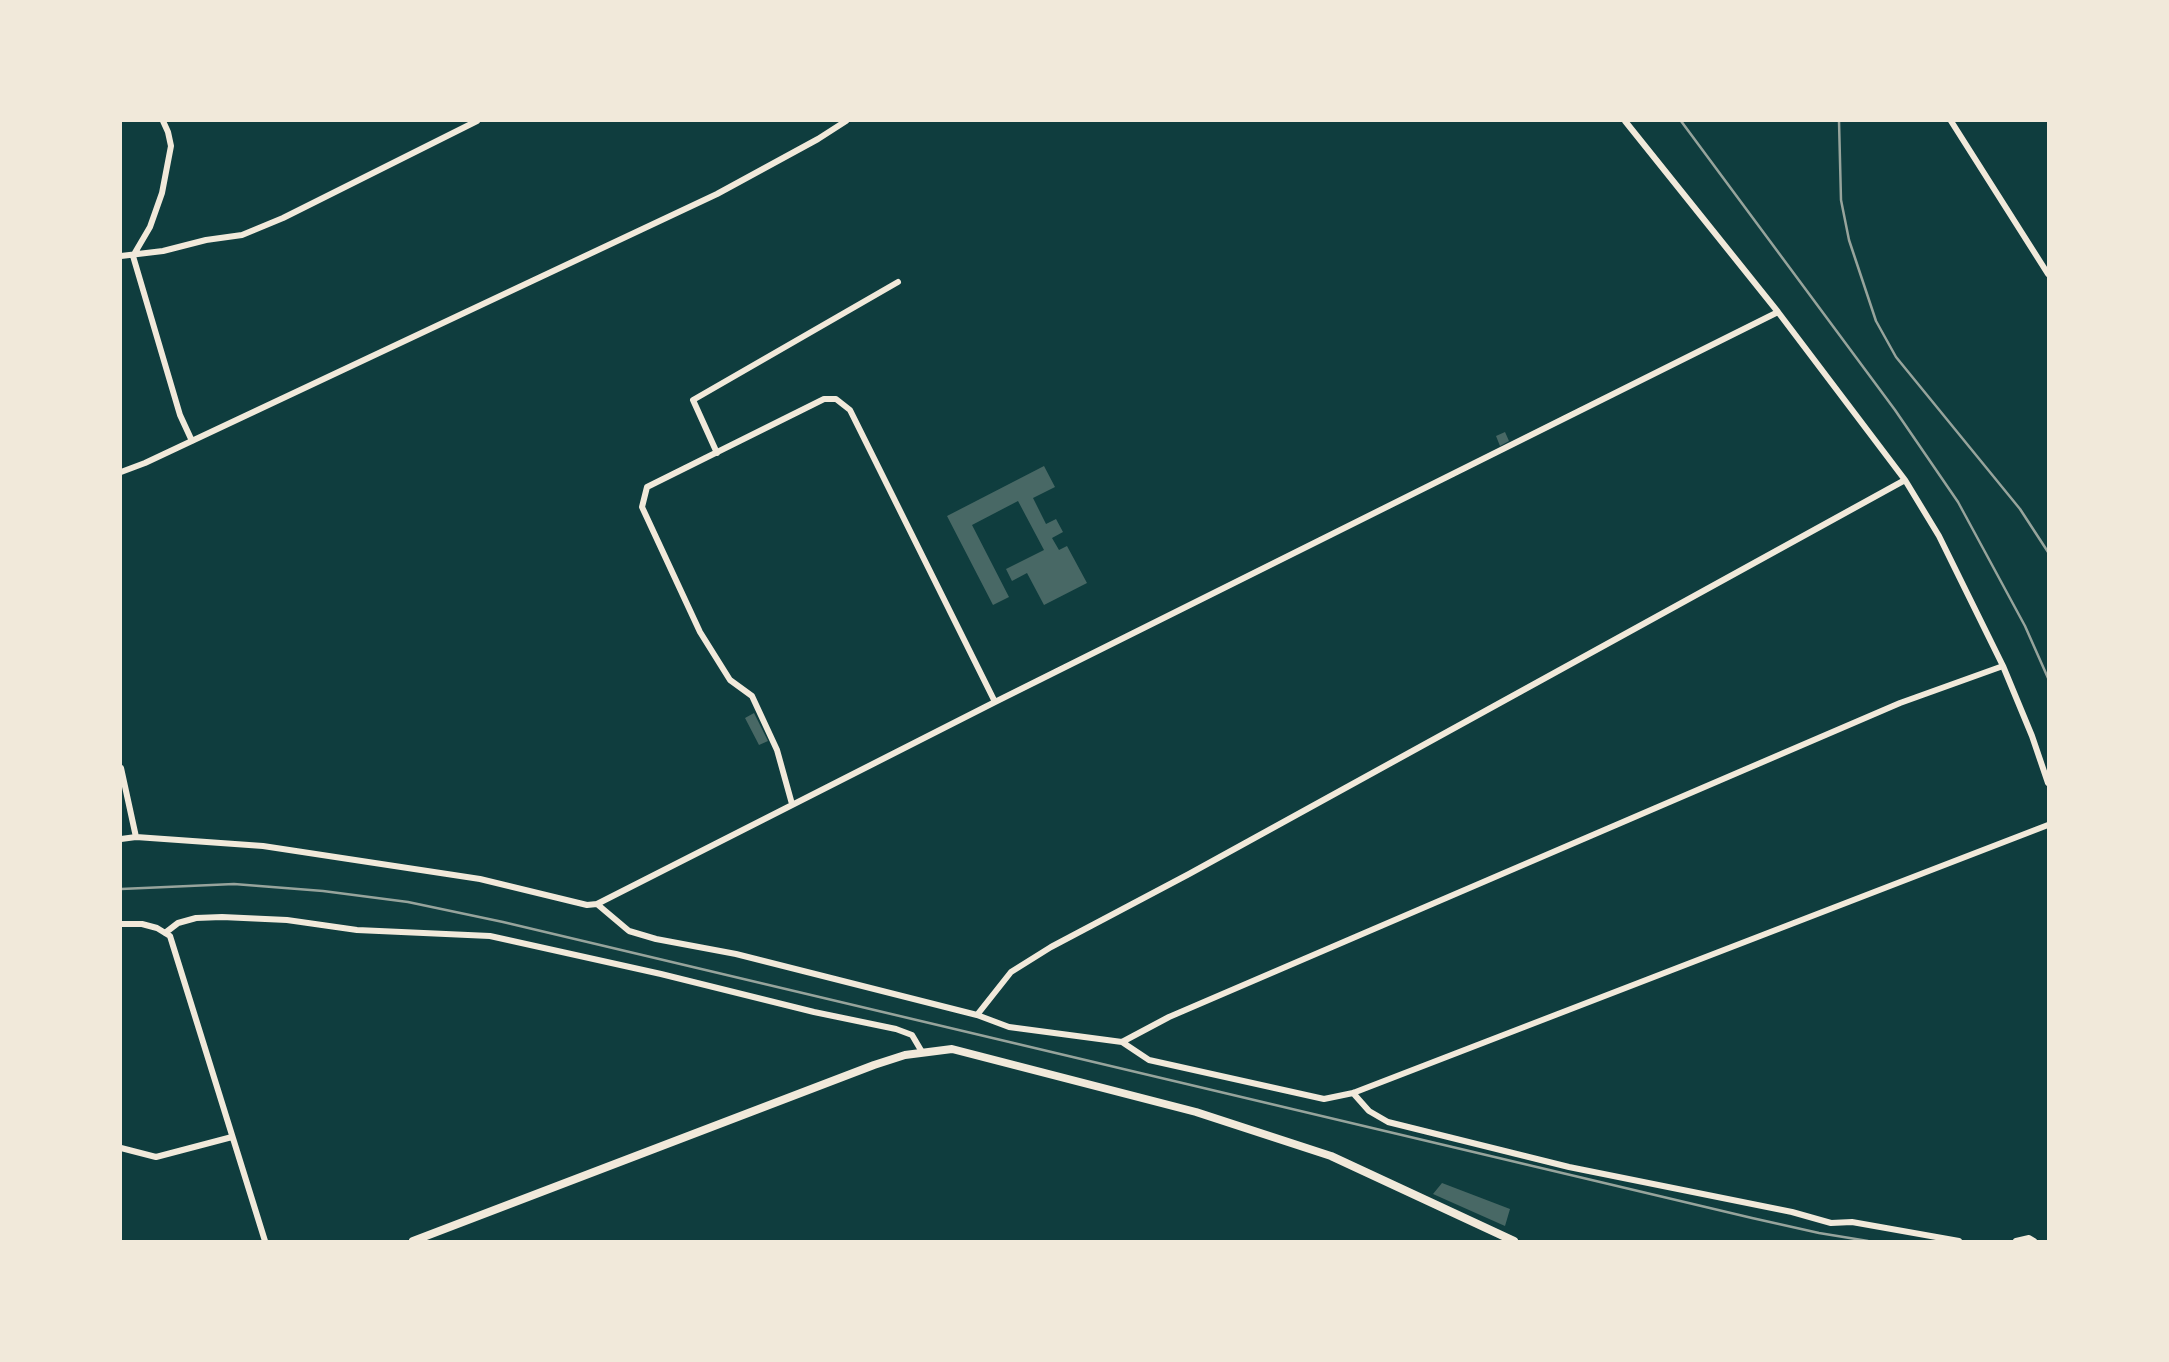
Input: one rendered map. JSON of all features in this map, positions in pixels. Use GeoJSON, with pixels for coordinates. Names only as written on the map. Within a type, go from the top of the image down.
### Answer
{"type":"FeatureCollection","features":[{"type":"Feature","properties":{"kind":"main road"},"geometry":{"type":"LineString","coordinates":[[413,1241],[874,1065],[922,1052],[952,1049],[1196,1112],[1306,1148],[1380,1177],[1514,1241]]}},
{"type":"Feature","properties":{"kind":"street"},"geometry":{"type":"LineString","coordinates":[[163,121],[171,146],[162,193],[150,227],[133,256],[180,415],[192,441]]}},
{"type":"Feature","properties":{"kind":"street"},"geometry":{"type":"LineString","coordinates":[[121,256],[163,251],[206,240],[242,235],[284,218],[477,121]]}},
{"type":"Feature","properties":{"kind":"street"},"geometry":{"type":"LineString","coordinates":[[121,472],[717,194],[846,121]]}},
{"type":"Feature","properties":{"kind":"street"},"geometry":{"type":"LineString","coordinates":[[1625,121],[1778,312],[1905,480],[1939,536],[2003,666],[2048,783]]}},
{"type":"Feature","properties":{"kind":"street"},"geometry":{"type":"LineString","coordinates":[[1951,121],[2048,274]]}},
{"type":"Feature","properties":{"kind":"street"},"geometry":{"type":"LineString","coordinates":[[716,453],[693,400],[898,282]]}},
{"type":"Feature","properties":{"kind":"street"},"geometry":{"type":"LineString","coordinates":[[121,839],[136,837],[263,846],[480,879],[587,905],[597,904],[995,702],[1778,312]]}},
{"type":"Feature","properties":{"kind":"street"},"geometry":{"type":"LineString","coordinates":[[792,804],[777,750],[752,696],[730,680],[700,632],[642,507],[647,487],[824,399],[836,399],[850,411],[995,702]]}},
{"type":"Feature","properties":{"kind":"street"},"geometry":{"type":"LineString","coordinates":[[977,1015],[1011,972],[1051,947],[1201,868],[1905,480]]}},
{"type":"Feature","properties":{"kind":"street"},"geometry":{"type":"LineString","coordinates":[[1122,1042],[1182,1012],[1887,709],[2003,666]]}},
{"type":"Feature","properties":{"kind":"street"},"geometry":{"type":"LineString","coordinates":[[121,768],[136,837]]}},
{"type":"Feature","properties":{"kind":"street"},"geometry":{"type":"LineString","coordinates":[[597,904],[629,931],[643,935],[736,954],[977,1015],[1009,1027],[1122,1042],[1149,1060],[1324,1099],[1353,1093],[2048,825]]}},
{"type":"Feature","properties":{"kind":"street"},"geometry":{"type":"LineString","coordinates":[[168,934],[178,923],[195,918],[222,917],[287,920],[357,930],[490,936],[897,1029],[912,1035],[922,1052]]}},
{"type":"Feature","properties":{"kind":"street"},"geometry":{"type":"LineString","coordinates":[[121,925],[142,924],[168,934],[265,1241]]}},
{"type":"Feature","properties":{"kind":"street"},"geometry":{"type":"LineString","coordinates":[[1353,1093],[1369,1111],[1388,1122],[1569,1167],[1792,1212],[1831,1223],[1852,1222],[1959,1241]]}},
{"type":"Feature","properties":{"kind":"street"},"geometry":{"type":"LineString","coordinates":[[121,1148],[156,1157],[232,1137]]}},
{"type":"Feature","properties":{"kind":"street"},"geometry":{"type":"LineString","coordinates":[[2016,1241],[2029,1238],[2034,1241]]}},
{"type":"Feature","properties":{"kind":"building"},"geometry":{"type":"Polygon","coordinates":[[[1505,432],[1509,441],[1500,446],[1496,436],[1505,432]]]}},
{"type":"Feature","properties":{"kind":"building"},"geometry":{"type":"Polygon","coordinates":[[[1044,466],[1055,487],[1033,498],[1046,524],[1056,519],[1063,532],[1052,538],[1059,550],[1067,546],[1087,583],[1044,605],[1027,573],[1012,581],[1006,569],[1044,550],[1018,501],[972,525],[1009,597],[993,605],[947,516],[1044,466]]]}},
{"type":"Feature","properties":{"kind":"building"},"geometry":{"type":"Polygon","coordinates":[[[754,713],[768,741],[759,745],[745,718],[754,713]]]}},
{"type":"Feature","properties":{"kind":"building"},"geometry":{"type":"Polygon","coordinates":[[[1442,1183],[1510,1209],[1505,1226],[1433,1194],[1442,1183]]]}},
{"type":"Feature","properties":{"kind":"railway"},"geometry":{"type":"LineString","coordinates":[[1681,121],[1895,410],[1958,502],[2025,626],[2048,678]]}},
{"type":"Feature","properties":{"kind":"railway"},"geometry":{"type":"LineString","coordinates":[[1839,121],[1841,200],[1849,240],[1876,321],[1896,357],[2020,509],[2048,552]]}},
{"type":"Feature","properties":{"kind":"railway"},"geometry":{"type":"LineString","coordinates":[[121,889],[234,884],[323,891],[408,902],[503,922],[1752,1218],[1868,1241]]}}]}
